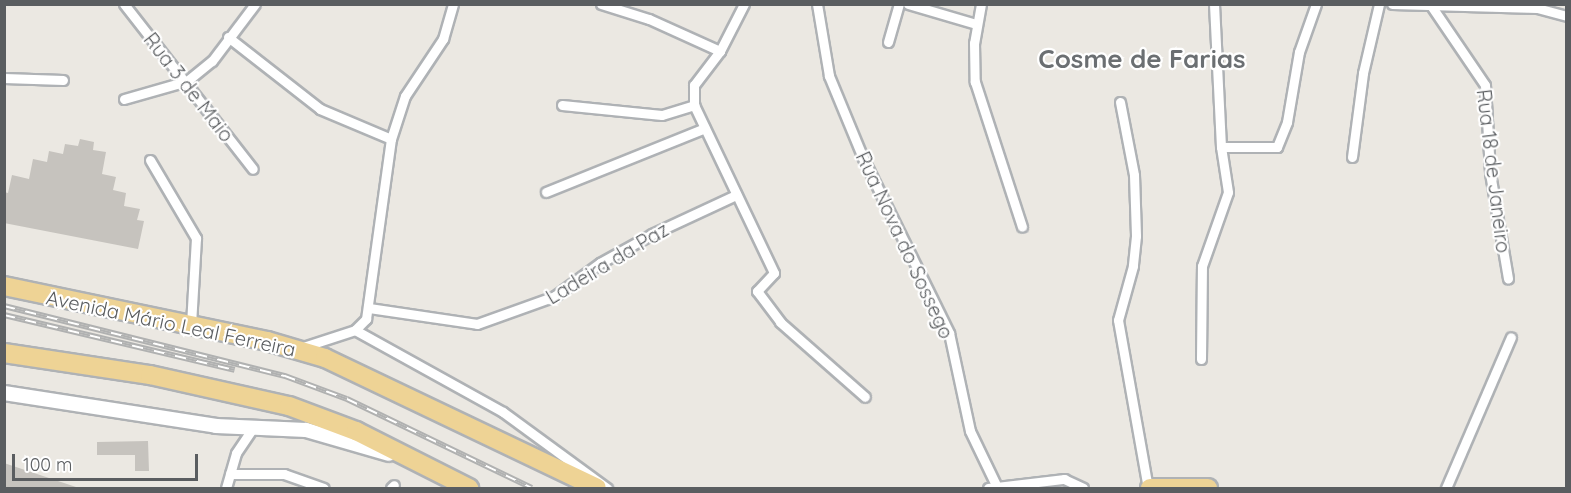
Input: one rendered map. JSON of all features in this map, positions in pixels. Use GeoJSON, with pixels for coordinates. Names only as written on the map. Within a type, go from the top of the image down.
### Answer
{"type":"FeatureCollection","features":[{"type":"Feature","properties":{"kind":"highway","name":"Avenida Mário Leal Ferreira"},"geometry":{"type":"LineString","coordinates":[[4,286],[296,349],[356,371],[597,489]]}},
{"type":"Feature","properties":{"kind":"highway"},"geometry":{"type":"LineString","coordinates":[[4,353],[150,375],[289,406],[356,431],[469,489]]}},
{"type":"Feature","properties":{"kind":"highway"},"geometry":{"type":"LineString","coordinates":[[1149,489],[1208,489]]}},
{"type":"Feature","properties":{"kind":"main road"},"geometry":{"type":"LineString","coordinates":[[4,393],[252,429],[306,430],[407,458]]}},
{"type":"Feature","properties":{"kind":"street","name":"Rua 3 de Maio"},"geometry":{"type":"LineString","coordinates":[[124,4],[187,81],[253,169]]}},
{"type":"Feature","properties":{"kind":"street"},"geometry":{"type":"LineString","coordinates":[[124,99],[187,81],[212,61],[255,4]]}},
{"type":"Feature","properties":{"kind":"street"},"geometry":{"type":"LineString","coordinates":[[296,349],[355,330],[369,308],[371,264],[391,139],[405,96],[443,39],[453,4]]}},
{"type":"Feature","properties":{"kind":"street"},"geometry":{"type":"LineString","coordinates":[[601,4],[649,19],[720,51]]}},
{"type":"Feature","properties":{"kind":"street"},"geometry":{"type":"LineString","coordinates":[[744,4],[720,51],[694,85],[694,105],[774,273],[757,291],[767,308],[865,397]]}},
{"type":"Feature","properties":{"kind":"street","name":"Rua Nova do Sossego"},"geometry":{"type":"LineString","coordinates":[[817,4],[829,76],[863,158],[949,333],[970,431],[992,487]]}},
{"type":"Feature","properties":{"kind":"street"},"geometry":{"type":"LineString","coordinates":[[888,42],[899,4]]}},
{"type":"Feature","properties":{"kind":"street"},"geometry":{"type":"LineString","coordinates":[[909,4],[976,24]]}},
{"type":"Feature","properties":{"kind":"street"},"geometry":{"type":"LineString","coordinates":[[981,4],[976,24],[977,88],[1022,227]]}},
{"type":"Feature","properties":{"kind":"street"},"geometry":{"type":"LineString","coordinates":[[1201,359],[1202,266],[1228,192],[1221,147],[1214,4]]}},
{"type":"Feature","properties":{"kind":"street"},"geometry":{"type":"LineString","coordinates":[[1221,147],[1277,147],[1287,123],[1299,52],[1316,4]]}},
{"type":"Feature","properties":{"kind":"street"},"geometry":{"type":"LineString","coordinates":[[1352,157],[1362,73],[1380,4]]}},
{"type":"Feature","properties":{"kind":"street"},"geometry":{"type":"LineString","coordinates":[[1392,4],[1432,7],[1538,8],[1566,16]]}},
{"type":"Feature","properties":{"kind":"street","name":"Rua 18 de Janeiro"},"geometry":{"type":"LineString","coordinates":[[1432,7],[1478,72],[1488,97],[1490,173],[1508,278]]}},
{"type":"Feature","properties":{"kind":"street"},"geometry":{"type":"LineString","coordinates":[[228,37],[320,109],[391,139]]}},
{"type":"Feature","properties":{"kind":"street"},"geometry":{"type":"LineString","coordinates":[[4,78],[63,80]]}},
{"type":"Feature","properties":{"kind":"street"},"geometry":{"type":"LineString","coordinates":[[1120,102],[1134,175],[1136,244],[1118,320],[1149,489]]}},
{"type":"Feature","properties":{"kind":"street"},"geometry":{"type":"LineString","coordinates":[[562,105],[654,115],[694,105]]}},
{"type":"Feature","properties":{"kind":"street"},"geometry":{"type":"LineString","coordinates":[[546,192],[705,129]]}},
{"type":"Feature","properties":{"kind":"street"},"geometry":{"type":"LineString","coordinates":[[150,160],[196,238],[191,326]]}},
{"type":"Feature","properties":{"kind":"street","name":"Ladeira da Paz"},"geometry":{"type":"LineString","coordinates":[[369,308],[477,324],[555,296],[634,244],[735,195]]}},
{"type":"Feature","properties":{"kind":"street"},"geometry":{"type":"LineString","coordinates":[[355,330],[513,418],[607,489]]}},
{"type":"Feature","properties":{"kind":"street"},"geometry":{"type":"LineString","coordinates":[[1446,489],[1511,337]]}},
{"type":"Feature","properties":{"kind":"street"},"geometry":{"type":"LineString","coordinates":[[226,489],[242,441],[252,429]]}},
{"type":"Feature","properties":{"kind":"street"},"geometry":{"type":"LineString","coordinates":[[230,474],[284,474],[324,489]]}},
{"type":"Feature","properties":{"kind":"street"},"geometry":{"type":"LineString","coordinates":[[992,487],[1064,479],[1083,489]]}},
{"type":"Feature","properties":{"kind":"building"},"geometry":{"type":"Polygon","coordinates":[[[80,139],[94,142],[93,150],[106,152],[102,174],[116,177],[113,190],[126,193],[124,206],[140,209],[137,220],[144,221],[138,249],[4,223],[4,192],[8,193],[12,175],[29,179],[33,159],[47,162],[49,151],[63,154],[65,144],[78,146],[80,139]]]}},
{"type":"Feature","properties":{"kind":"building"},"geometry":{"type":"Polygon","coordinates":[[[148,441],[149,471],[135,471],[135,455],[97,455],[97,442],[148,441]]]}},
{"type":"Feature","properties":{"kind":"building"},"geometry":{"type":"Polygon","coordinates":[[[4,463],[76,487],[76,489],[4,489],[4,463]]]}},
{"type":"Feature","properties":{"kind":"railway"},"geometry":{"type":"LineString","coordinates":[[4,306],[285,376],[347,399],[532,488]]}},
{"type":"Feature","properties":{"kind":"railway"},"geometry":{"type":"LineString","coordinates":[[4,315],[235,370]]}},
{"type":"Feature","properties":{"kind":"district","name":"Cosme de Farias"},"geometry":{"type":"Point","coordinates":[1142,59]}}]}
